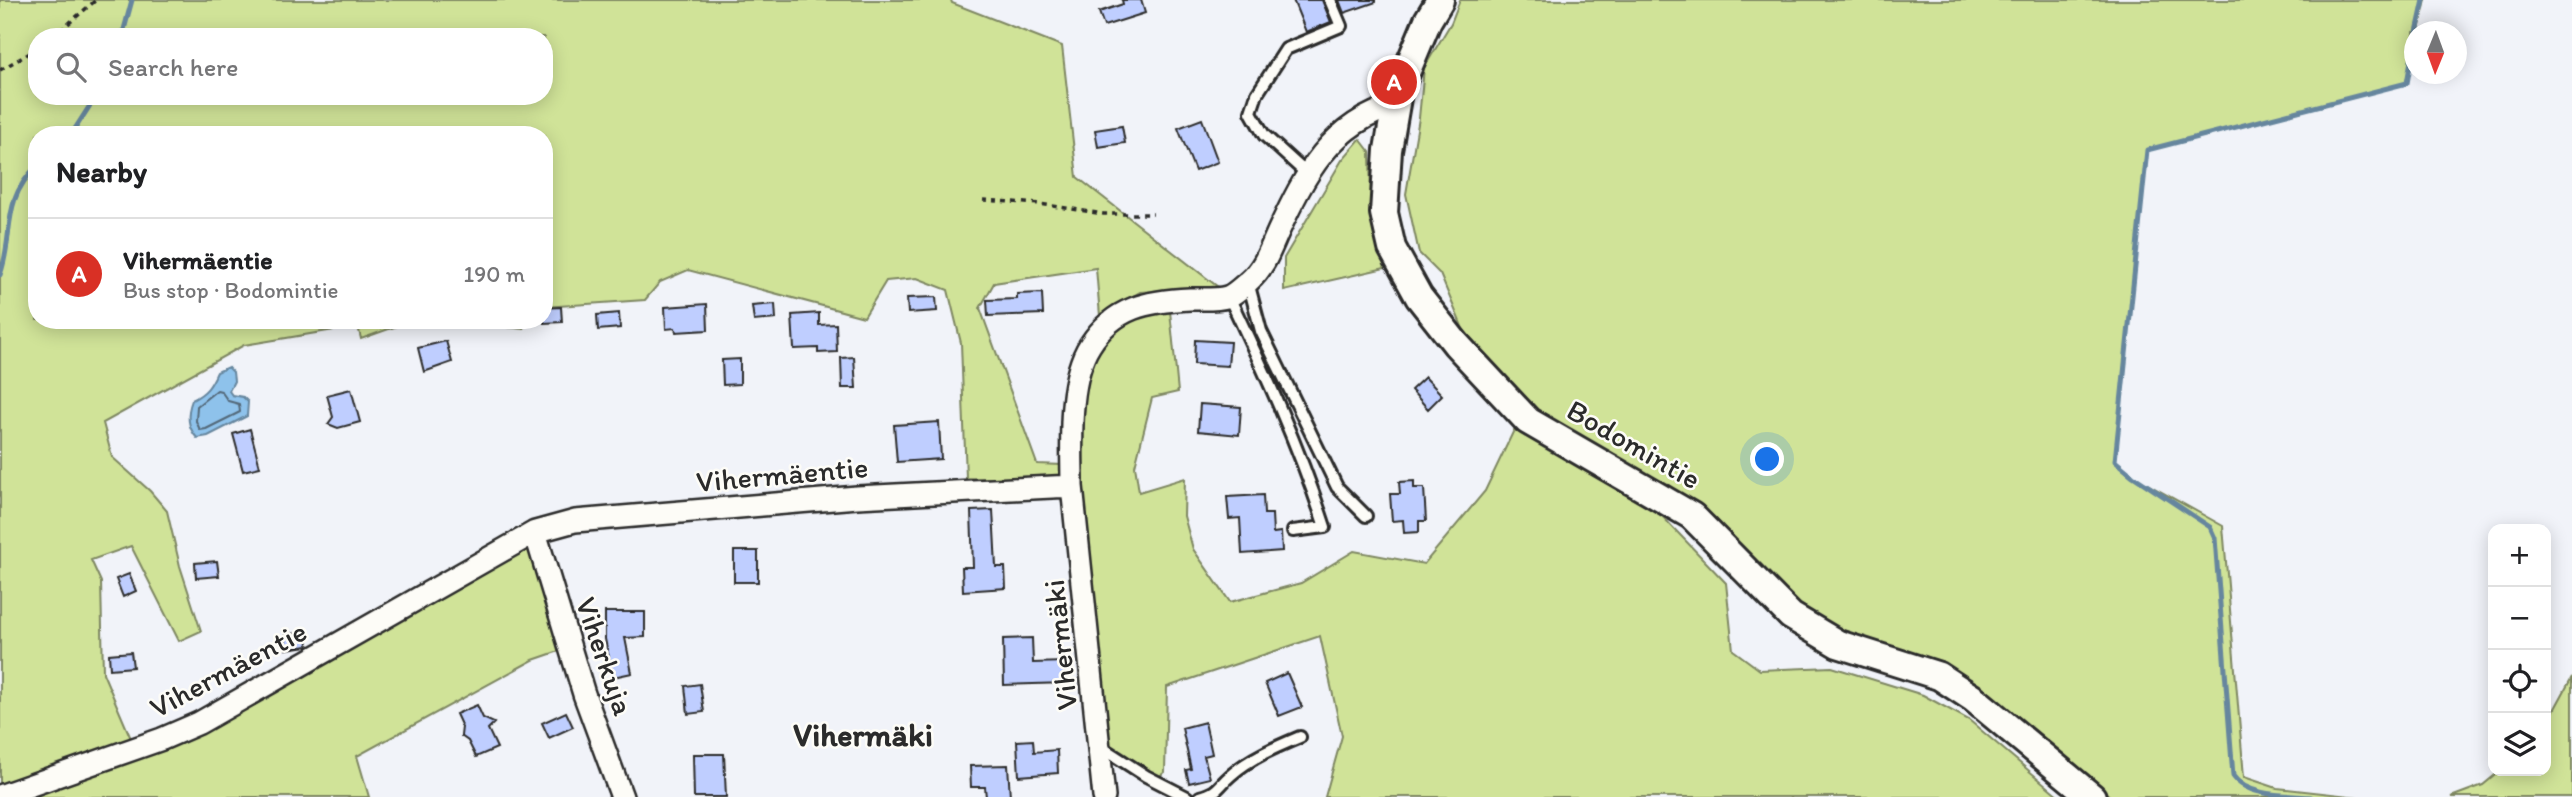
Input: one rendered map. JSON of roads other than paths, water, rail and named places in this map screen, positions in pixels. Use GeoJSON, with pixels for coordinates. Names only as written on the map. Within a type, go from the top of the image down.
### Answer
{"type":"FeatureCollection","features":[{"type":"Feature","properties":{"kind":"street","name":"Bodomintie"},"geometry":{"type":"LineString","coordinates":[[1440,0],[1423,32],[1398,92],[1388,150],[1384,213],[1392,248],[1419,297],[1456,344],[1528,421],[1692,516],[1791,616],[1838,644],[1939,676],[1973,699],[2092,797]]}},
{"type":"Feature","properties":{"kind":"street"},"geometry":{"type":"LineString","coordinates":[[1072,486],[1072,423],[1079,372],[1088,348],[1106,323],[1131,309],[1173,300],[1228,297],[1248,282],[1262,267],[1307,174],[1322,152],[1364,117],[1396,105]]}},
{"type":"Feature","properties":{"kind":"street","name":"Vihermäentie"},"geometry":{"type":"LineString","coordinates":[[0,796],[162,739],[199,723],[535,532],[575,521],[857,498],[1072,486]]}},
{"type":"Feature","properties":{"kind":"street","name":"Vihermäki"},"geometry":{"type":"LineString","coordinates":[[1072,486],[1101,747],[1104,797]]}},
{"type":"Feature","properties":{"kind":"street","name":"Viherkuja"},"geometry":{"type":"LineString","coordinates":[[535,532],[584,694],[622,797]]}},
{"type":"Feature","properties":{"kind":"lane"},"geometry":{"type":"LineString","coordinates":[[1307,174],[1264,135],[1251,112],[1257,94],[1286,49],[1341,26],[1329,0]]}},
{"type":"Feature","properties":{"kind":"lane"},"geometry":{"type":"LineString","coordinates":[[1248,282],[1261,331],[1337,488],[1366,516]]}},
{"type":"Feature","properties":{"kind":"lane"},"geometry":{"type":"LineString","coordinates":[[1228,297],[1276,396],[1306,468],[1325,527],[1293,531]]}},
{"type":"Feature","properties":{"kind":"lane"},"geometry":{"type":"LineString","coordinates":[[1200,797],[1217,792],[1231,775],[1267,751],[1300,737]]}},
{"type":"Feature","properties":{"kind":"lane"},"geometry":{"type":"LineString","coordinates":[[1101,747],[1146,776],[1187,797]]}},
{"type":"Feature","properties":{"kind":"water"},"geometry":{"type":"Polygon","coordinates":[[[228,367],[233,372],[234,381],[229,391],[248,402],[247,416],[208,436],[197,438],[189,420],[192,400],[208,389],[217,372],[228,367]]]}},
{"type":"Feature","properties":{"kind":"waterway"},"geometry":{"type":"LineString","coordinates":[[124,28],[132,0]]}},
{"type":"Feature","properties":{"kind":"waterway"},"geometry":{"type":"LineString","coordinates":[[2419,21],[2424,0]]}},
{"type":"Feature","properties":{"kind":"waterway"},"geometry":{"type":"LineString","coordinates":[[2311,797],[2258,791],[2239,783],[2233,776],[2215,538],[2210,527],[2115,461],[2147,150],[2404,84]]}},
{"type":"Feature","properties":{"kind":"waterway"},"geometry":{"type":"LineString","coordinates":[[77,126],[90,105]]}},
{"type":"Feature","properties":{"kind":"waterway"},"geometry":{"type":"LineString","coordinates":[[0,275],[13,205],[28,176]]}},
{"type":"Feature","properties":{"kind":"place","name":"Vihermäentie"},"geometry":{"type":"Point","coordinates":[1394,82]}},
{"type":"Feature","properties":{"kind":"district","name":"Vihermäki"},"geometry":{"type":"Point","coordinates":[863,735]}}]}
